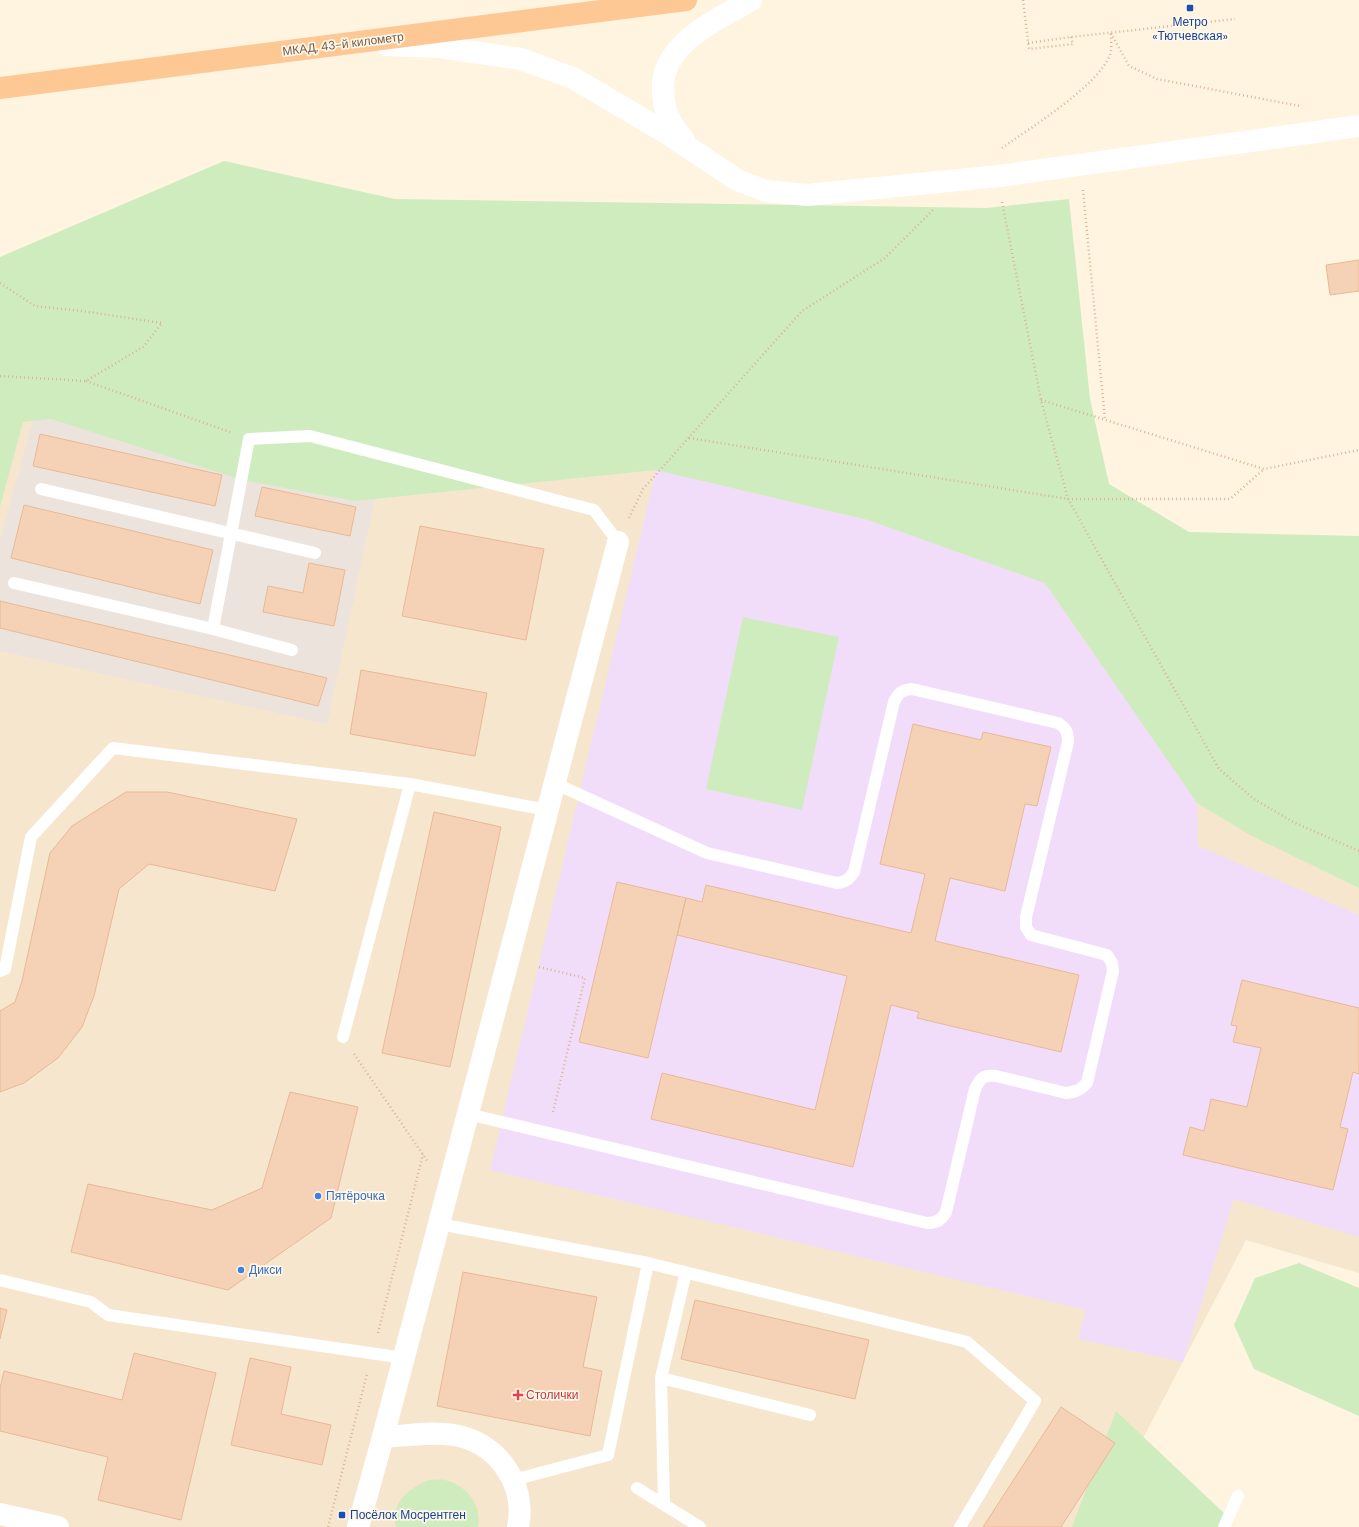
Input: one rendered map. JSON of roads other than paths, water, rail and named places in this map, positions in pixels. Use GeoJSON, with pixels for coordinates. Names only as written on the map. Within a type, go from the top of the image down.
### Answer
{"type":"FeatureCollection","features":[{"type":"Feature","properties":{"kind":"highway","name":"МКАД, 43-й километр"},"geometry":{"type":"LineString","coordinates":[[0,88],[686,0]]}},
{"type":"Feature","properties":{"kind":"street"},"geometry":{"type":"LineString","coordinates":[[695,153],[674,129],[664,108],[662,84],[666,66],[677,50],[708,25],[751,0]]}},
{"type":"Feature","properties":{"kind":"street"},"geometry":{"type":"LineString","coordinates":[[348,44],[439,46],[521,59],[573,78],[668,134],[737,180],[766,191],[807,195],[999,176],[1359,126]]}},
{"type":"Feature","properties":{"kind":"street"},"geometry":{"type":"LineString","coordinates":[[358,1527],[404,1358],[618,542]]}},
{"type":"Feature","properties":{"kind":"street"},"geometry":{"type":"LineString","coordinates":[[383,1437],[438,1434],[452,1435],[466,1438],[489,1450],[503,1464],[514,1480],[520,1506],[518,1527]]}},
{"type":"Feature","properties":{"kind":"street"},"geometry":{"type":"LineString","coordinates":[[0,1514],[58,1527]]}},
{"type":"Feature","properties":{"kind":"lane"},"geometry":{"type":"LineString","coordinates":[[213,629],[249,439],[310,436],[594,510],[618,542]]}},
{"type":"Feature","properties":{"kind":"lane"},"geometry":{"type":"LineString","coordinates":[[41,489],[315,553]]}},
{"type":"Feature","properties":{"kind":"lane"},"geometry":{"type":"LineString","coordinates":[[14,583],[213,629],[292,650]]}},
{"type":"Feature","properties":{"kind":"lane"},"geometry":{"type":"LineString","coordinates":[[468,1114],[928,1223],[936,1223],[946,1212],[975,1089],[980,1080],[988,1076],[996,1076],[1066,1093],[1075,1092],[1082,1089],[1086,1083],[1113,971],[1112,962],[1107,955],[1031,935],[1026,927],[1026,917],[1068,742],[1068,734],[1064,727],[1058,723],[912,689],[904,690],[897,694],[854,872],[850,879],[837,883],[707,853],[554,783]]}},
{"type":"Feature","properties":{"kind":"lane"},"geometry":{"type":"LineString","coordinates":[[0,971],[5,969],[31,837],[113,748],[410,784],[547,810]]}},
{"type":"Feature","properties":{"kind":"lane"},"geometry":{"type":"LineString","coordinates":[[342,1037],[410,784]]}},
{"type":"Feature","properties":{"kind":"lane"},"geometry":{"type":"LineString","coordinates":[[439,1224],[648,1263],[967,1342],[1035,1401],[960,1527]]}},
{"type":"Feature","properties":{"kind":"lane"},"geometry":{"type":"LineString","coordinates":[[514,1480],[608,1455],[648,1263]]}},
{"type":"Feature","properties":{"kind":"lane"},"geometry":{"type":"LineString","coordinates":[[664,1504],[660,1378],[686,1272]]}},
{"type":"Feature","properties":{"kind":"lane"},"geometry":{"type":"LineString","coordinates":[[0,1280],[91,1302],[108,1315],[404,1358]]}},
{"type":"Feature","properties":{"kind":"lane"},"geometry":{"type":"LineString","coordinates":[[660,1378],[810,1415]]}},
{"type":"Feature","properties":{"kind":"lane"},"geometry":{"type":"LineString","coordinates":[[637,1488],[700,1527]]}},
{"type":"Feature","properties":{"kind":"lane"},"geometry":{"type":"LineString","coordinates":[[1224,1527],[1238,1496]]}},
{"type":"Feature","properties":{"kind":"place","name":"Метро «Тютчевская»"},"geometry":{"type":"Point","coordinates":[1190,8]}},
{"type":"Feature","properties":{"kind":"place","name":"Пятёрочка"},"geometry":{"type":"Point","coordinates":[318,1196]}},
{"type":"Feature","properties":{"kind":"place","name":"Дикси"},"geometry":{"type":"Point","coordinates":[241,1270]}},
{"type":"Feature","properties":{"kind":"place","name":"Столички"},"geometry":{"type":"Point","coordinates":[518,1395]}},
{"type":"Feature","properties":{"kind":"place","name":"Посёлок Мосрентген"},"geometry":{"type":"Point","coordinates":[342,1515]}}]}
